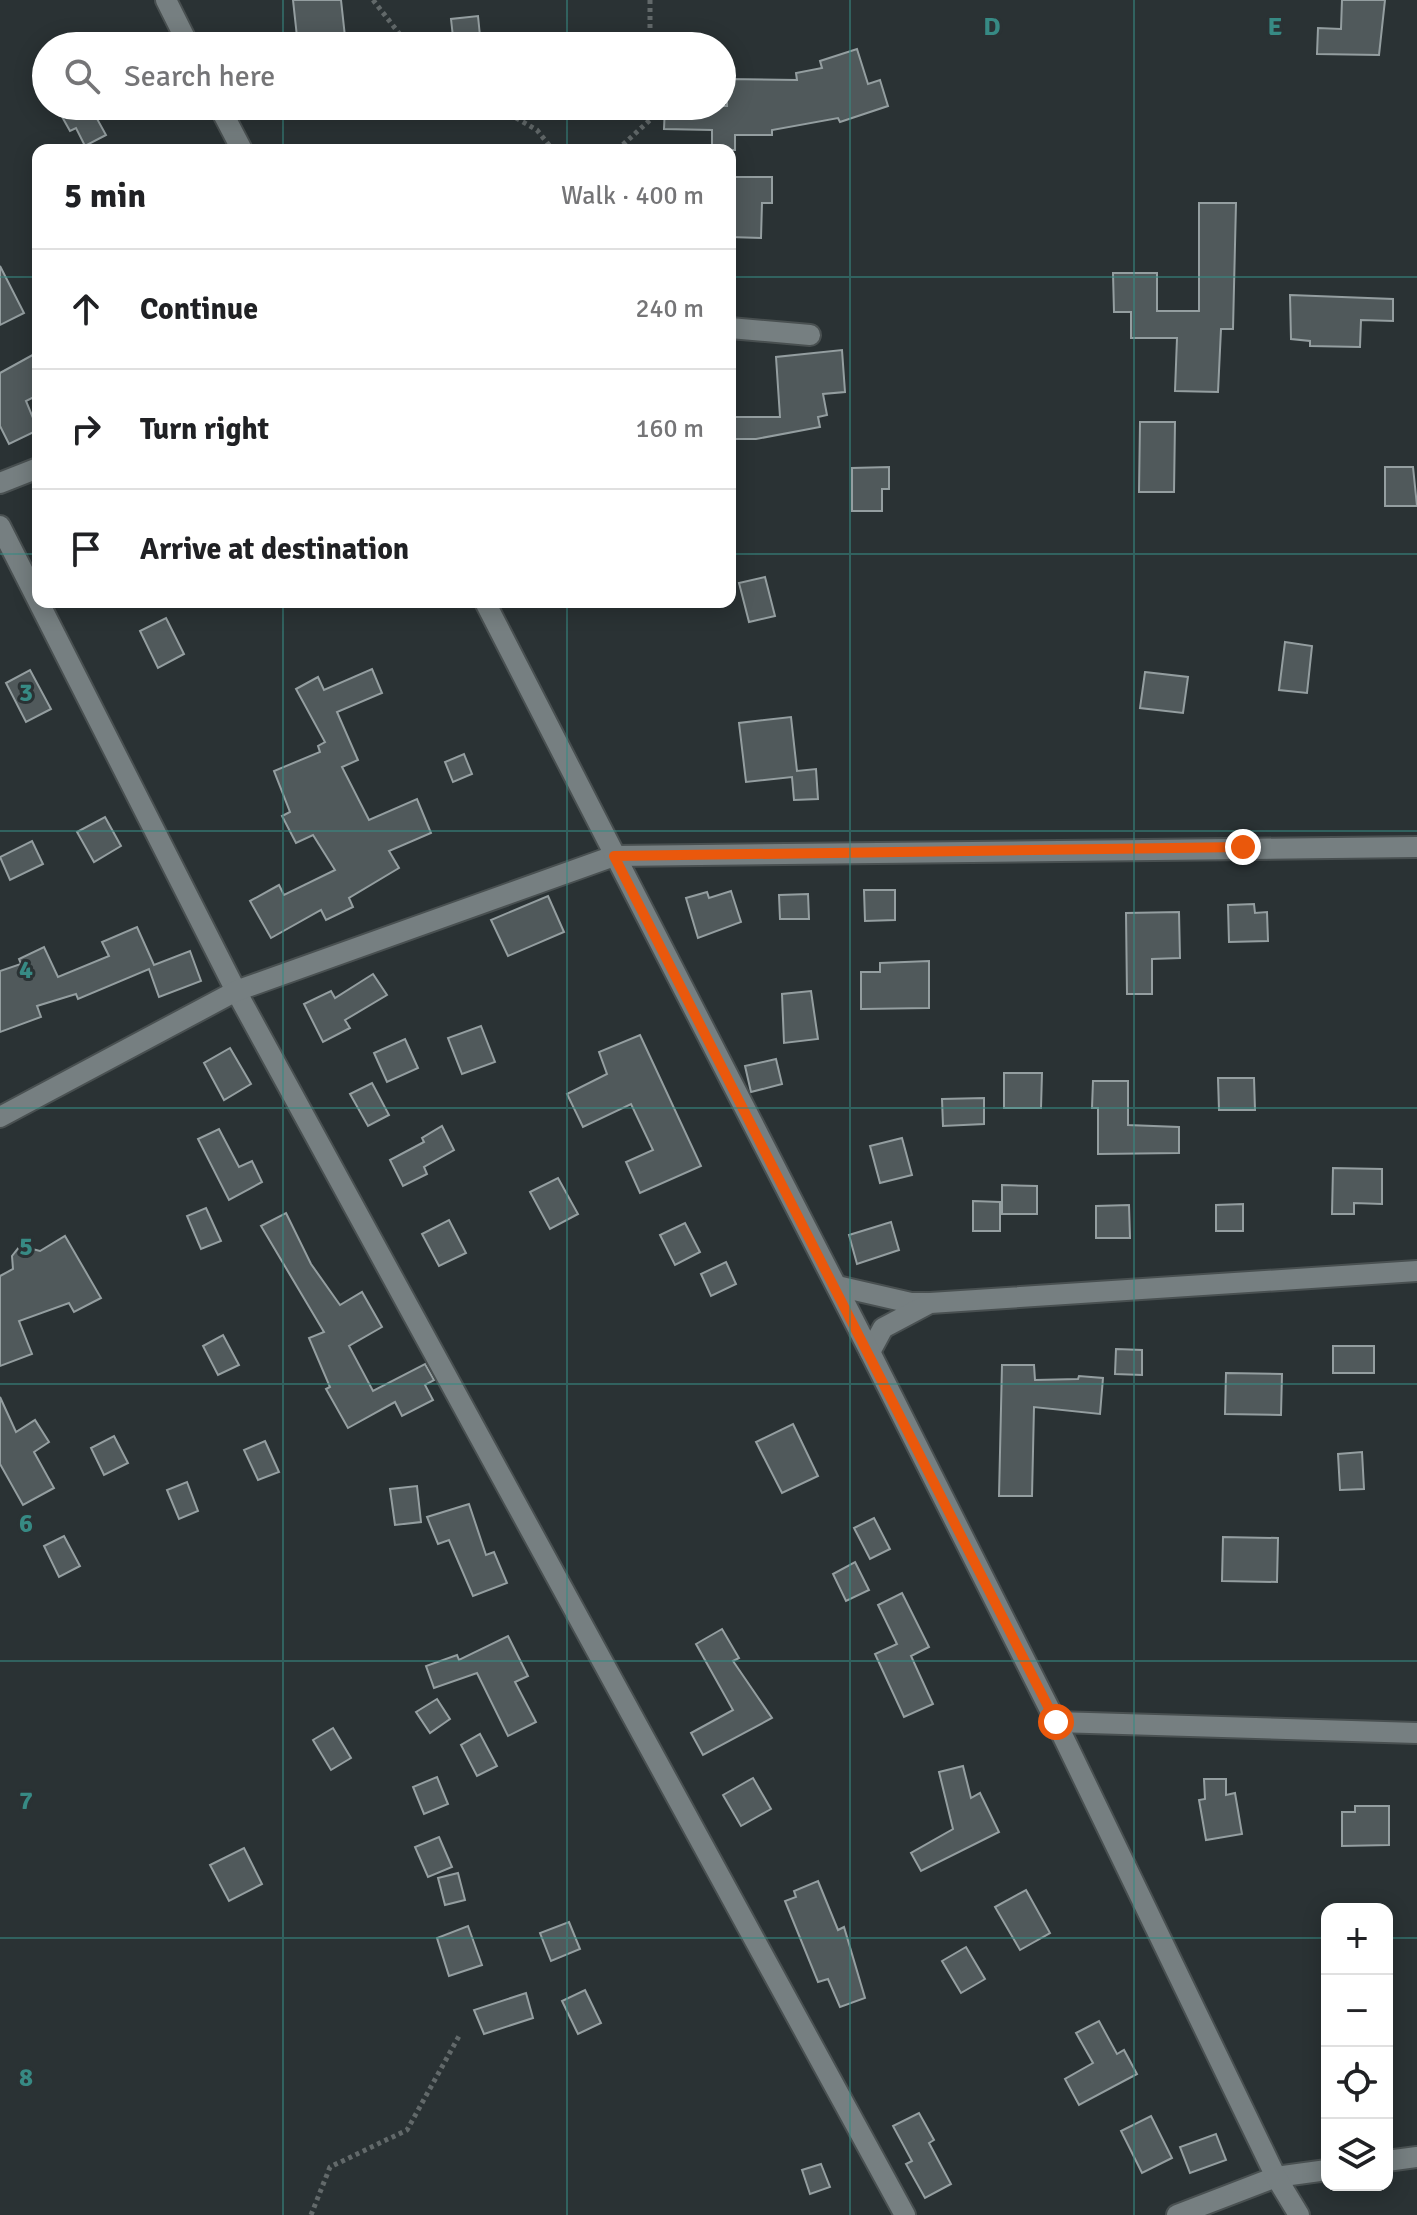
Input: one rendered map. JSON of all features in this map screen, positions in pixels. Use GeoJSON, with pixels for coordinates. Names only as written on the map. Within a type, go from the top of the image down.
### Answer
{"type":"FeatureCollection","features":[{"type":"Feature","properties":{"kind":"street"},"geometry":{"type":"LineString","coordinates":[[166,0],[182,32]]}},
{"type":"Feature","properties":{"kind":"street"},"geometry":{"type":"LineString","coordinates":[[226,120],[239,144]]}},
{"type":"Feature","properties":{"kind":"street"},"geometry":{"type":"LineString","coordinates":[[736,329],[810,335]]}},
{"type":"Feature","properties":{"kind":"street"},"geometry":{"type":"LineString","coordinates":[[0,483],[32,470]]}},
{"type":"Feature","properties":{"kind":"street"},"geometry":{"type":"LineString","coordinates":[[0,526],[32,589]]}},
{"type":"Feature","properties":{"kind":"street"},"geometry":{"type":"LineString","coordinates":[[42,608],[236,991],[905,2215]]}},
{"type":"Feature","properties":{"kind":"street"},"geometry":{"type":"LineString","coordinates":[[488,608],[837,1286],[1056,1722],[1276,2177],[1299,2215]]}},
{"type":"Feature","properties":{"kind":"street"},"geometry":{"type":"LineString","coordinates":[[0,1117],[236,991],[614,856],[1417,847]]}},
{"type":"Feature","properties":{"kind":"street"},"geometry":{"type":"LineString","coordinates":[[837,1286],[911,1303],[930,1303],[1417,1271]]}},
{"type":"Feature","properties":{"kind":"street"},"geometry":{"type":"LineString","coordinates":[[870,1352],[883,1328],[930,1303]]}},
{"type":"Feature","properties":{"kind":"street"},"geometry":{"type":"LineString","coordinates":[[1056,1722],[1417,1733]]}},
{"type":"Feature","properties":{"kind":"street"},"geometry":{"type":"LineString","coordinates":[[1393,2160],[1417,2157]]}},
{"type":"Feature","properties":{"kind":"street"},"geometry":{"type":"LineString","coordinates":[[1177,2215],[1276,2177],[1321,2171]]}},
{"type":"Feature","properties":{"kind":"path"},"geometry":{"type":"LineString","coordinates":[[373,0],[398,32]]}},
{"type":"Feature","properties":{"kind":"path"},"geometry":{"type":"LineString","coordinates":[[650,0],[650,32]]}},
{"type":"Feature","properties":{"kind":"path"},"geometry":{"type":"LineString","coordinates":[[520,120],[537,130],[548,144]]}},
{"type":"Feature","properties":{"kind":"path"},"geometry":{"type":"LineString","coordinates":[[624,144],[650,120]]}},
{"type":"Feature","properties":{"kind":"path"},"geometry":{"type":"LineString","coordinates":[[311,2215],[330,2167],[407,2130],[459,2036]]}},
{"type":"Feature","properties":{"kind":"building"},"geometry":{"type":"Polygon","coordinates":[[[293,0],[341,0],[344,32],[296,32],[293,0]]]}},
{"type":"Feature","properties":{"kind":"building"},"geometry":{"type":"Polygon","coordinates":[[[1342,0],[1385,0],[1379,55],[1317,54],[1318,28],[1341,29],[1342,0]]]}},
{"type":"Feature","properties":{"kind":"building"},"geometry":{"type":"Polygon","coordinates":[[[478,16],[480,32],[452,32],[451,19],[478,16]]]}},
{"type":"Feature","properties":{"kind":"building"},"geometry":{"type":"Polygon","coordinates":[[[857,49],[868,84],[880,80],[888,106],[840,122],[838,118],[772,130],[772,135],[735,135],[735,144],[712,144],[712,130],[664,129],[664,120],[736,120],[736,79],[797,80],[796,73],[822,68],[820,61],[857,49]]]}},
{"type":"Feature","properties":{"kind":"building"},"geometry":{"type":"Polygon","coordinates":[[[64,120],[98,120],[106,135],[84,144],[76,128],[70,131],[64,120]]]}},
{"type":"Feature","properties":{"kind":"building"},"geometry":{"type":"Polygon","coordinates":[[[736,177],[772,177],[772,203],[762,203],[761,238],[736,237],[736,177]]]}},
{"type":"Feature","properties":{"kind":"building"},"geometry":{"type":"Polygon","coordinates":[[[1199,203],[1236,203],[1233,329],[1221,329],[1218,392],[1175,391],[1177,338],[1131,338],[1131,312],[1114,312],[1113,273],[1157,273],[1157,311],[1199,311],[1199,203]]]}},
{"type":"Feature","properties":{"kind":"building"},"geometry":{"type":"Polygon","coordinates":[[[0,266],[24,313],[0,325],[0,266]]]}},
{"type":"Feature","properties":{"kind":"building"},"geometry":{"type":"Polygon","coordinates":[[[1290,295],[1393,299],[1393,321],[1361,320],[1360,347],[1310,346],[1310,341],[1291,339],[1290,295]]]}},
{"type":"Feature","properties":{"kind":"building"},"geometry":{"type":"Polygon","coordinates":[[[842,350],[845,392],[823,394],[827,415],[818,417],[820,427],[756,439],[736,439],[736,417],[780,417],[776,357],[842,350]]]}},
{"type":"Feature","properties":{"kind":"building"},"geometry":{"type":"Polygon","coordinates":[[[32,355],[32,398],[26,401],[32,416],[32,433],[9,444],[0,426],[0,373],[32,355]]]}},
{"type":"Feature","properties":{"kind":"building"},"geometry":{"type":"Polygon","coordinates":[[[1140,422],[1175,422],[1174,492],[1139,492],[1140,422]]]}},
{"type":"Feature","properties":{"kind":"building"},"geometry":{"type":"Polygon","coordinates":[[[889,467],[889,489],[882,489],[882,511],[852,511],[852,468],[889,467]]]}},
{"type":"Feature","properties":{"kind":"building"},"geometry":{"type":"Polygon","coordinates":[[[1385,467],[1413,467],[1417,506],[1385,506],[1385,467]]]}},
{"type":"Feature","properties":{"kind":"building"},"geometry":{"type":"Polygon","coordinates":[[[765,577],[775,616],[749,622],[739,583],[765,577]]]}},
{"type":"Feature","properties":{"kind":"building"},"geometry":{"type":"Polygon","coordinates":[[[166,618],[184,654],[158,668],[140,631],[166,618]]]}},
{"type":"Feature","properties":{"kind":"building"},"geometry":{"type":"Polygon","coordinates":[[[1285,642],[1312,646],[1307,693],[1279,690],[1285,642]]]}},
{"type":"Feature","properties":{"kind":"building"},"geometry":{"type":"Polygon","coordinates":[[[372,669],[382,693],[337,712],[358,760],[342,767],[369,820],[417,799],[431,833],[389,851],[399,868],[349,898],[353,907],[326,920],[321,910],[271,938],[250,901],[279,885],[284,895],[335,870],[313,835],[296,843],[282,816],[290,812],[274,771],[320,752],[318,746],[325,742],[296,689],[318,677],[324,690],[372,669]]]}},
{"type":"Feature","properties":{"kind":"building"},"geometry":{"type":"Polygon","coordinates":[[[30,670],[51,709],[26,722],[6,683],[30,670]]]}},
{"type":"Feature","properties":{"kind":"building"},"geometry":{"type":"Polygon","coordinates":[[[1145,672],[1188,677],[1183,713],[1140,708],[1145,672]]]}},
{"type":"Feature","properties":{"kind":"building"},"geometry":{"type":"Polygon","coordinates":[[[791,717],[797,771],[816,769],[818,799],[794,800],[792,777],[746,782],[739,723],[791,717]]]}},
{"type":"Feature","properties":{"kind":"building"},"geometry":{"type":"Polygon","coordinates":[[[464,754],[472,774],[453,782],[445,762],[464,754]]]}},
{"type":"Feature","properties":{"kind":"building"},"geometry":{"type":"Polygon","coordinates":[[[105,817],[121,846],[94,862],[77,832],[105,817]]]}},
{"type":"Feature","properties":{"kind":"building"},"geometry":{"type":"Polygon","coordinates":[[[32,841],[43,864],[10,880],[0,857],[32,841]]]}},
{"type":"Feature","properties":{"kind":"building"},"geometry":{"type":"Polygon","coordinates":[[[864,890],[895,890],[895,920],[865,921],[864,890]]]}},
{"type":"Feature","properties":{"kind":"building"},"geometry":{"type":"Polygon","coordinates":[[[731,891],[741,922],[698,938],[686,898],[707,892],[709,898],[731,891]]]}},
{"type":"Feature","properties":{"kind":"building"},"geometry":{"type":"Polygon","coordinates":[[[808,894],[809,919],[780,919],[779,895],[808,894]]]}},
{"type":"Feature","properties":{"kind":"building"},"geometry":{"type":"Polygon","coordinates":[[[548,896],[564,932],[508,956],[491,920],[548,896]]]}},
{"type":"Feature","properties":{"kind":"building"},"geometry":{"type":"Polygon","coordinates":[[[1254,904],[1255,913],[1267,912],[1268,941],[1229,942],[1228,905],[1254,904]]]}},
{"type":"Feature","properties":{"kind":"building"},"geometry":{"type":"Polygon","coordinates":[[[1179,912],[1180,958],[1152,959],[1152,994],[1127,994],[1126,913],[1179,912]]]}},
{"type":"Feature","properties":{"kind":"building"},"geometry":{"type":"Polygon","coordinates":[[[137,927],[154,965],[190,951],[201,981],[159,997],[149,969],[78,999],[76,994],[37,1006],[41,1017],[0,1032],[0,971],[21,964],[19,959],[44,947],[58,977],[109,956],[102,942],[137,927]]]}},
{"type":"Feature","properties":{"kind":"building"},"geometry":{"type":"Polygon","coordinates":[[[929,961],[929,1008],[861,1009],[861,972],[880,972],[880,963],[929,961]]]}},
{"type":"Feature","properties":{"kind":"building"},"geometry":{"type":"Polygon","coordinates":[[[373,974],[387,995],[345,1020],[350,1028],[323,1042],[304,1004],[331,991],[335,998],[373,974]]]}},
{"type":"Feature","properties":{"kind":"building"},"geometry":{"type":"Polygon","coordinates":[[[811,991],[818,1039],[784,1043],[782,994],[811,991]]]}},
{"type":"Feature","properties":{"kind":"building"},"geometry":{"type":"Polygon","coordinates":[[[481,1026],[495,1062],[462,1074],[448,1038],[481,1026]]]}},
{"type":"Feature","properties":{"kind":"building"},"geometry":{"type":"Polygon","coordinates":[[[640,1035],[701,1166],[640,1193],[626,1162],[653,1150],[631,1104],[583,1127],[567,1094],[607,1074],[599,1052],[640,1035]]]}},
{"type":"Feature","properties":{"kind":"building"},"geometry":{"type":"Polygon","coordinates":[[[405,1039],[418,1068],[387,1082],[374,1053],[405,1039]]]}},
{"type":"Feature","properties":{"kind":"building"},"geometry":{"type":"Polygon","coordinates":[[[230,1048],[251,1084],[224,1100],[204,1063],[230,1048]]]}},
{"type":"Feature","properties":{"kind":"building"},"geometry":{"type":"Polygon","coordinates":[[[776,1059],[782,1084],[751,1092],[745,1066],[776,1059]]]}},
{"type":"Feature","properties":{"kind":"building"},"geometry":{"type":"Polygon","coordinates":[[[1004,1073],[1042,1073],[1041,1108],[1004,1108],[1004,1073]]]}},
{"type":"Feature","properties":{"kind":"building"},"geometry":{"type":"Polygon","coordinates":[[[1218,1078],[1254,1078],[1255,1110],[1219,1110],[1218,1078]]]}},
{"type":"Feature","properties":{"kind":"building"},"geometry":{"type":"Polygon","coordinates":[[[1093,1081],[1128,1081],[1128,1125],[1179,1127],[1179,1153],[1098,1154],[1098,1108],[1092,1108],[1093,1081]]]}},
{"type":"Feature","properties":{"kind":"building"},"geometry":{"type":"Polygon","coordinates":[[[372,1083],[389,1115],[368,1126],[350,1094],[372,1083]]]}},
{"type":"Feature","properties":{"kind":"building"},"geometry":{"type":"Polygon","coordinates":[[[984,1098],[984,1124],[943,1126],[942,1099],[984,1098]]]}},
{"type":"Feature","properties":{"kind":"building"},"geometry":{"type":"Polygon","coordinates":[[[442,1126],[454,1150],[424,1167],[427,1174],[403,1186],[390,1160],[424,1142],[422,1138],[442,1126]]]}},
{"type":"Feature","properties":{"kind":"building"},"geometry":{"type":"Polygon","coordinates":[[[219,1129],[239,1167],[252,1161],[262,1182],[229,1200],[198,1139],[219,1129]]]}},
{"type":"Feature","properties":{"kind":"building"},"geometry":{"type":"Polygon","coordinates":[[[902,1138],[912,1175],[880,1183],[870,1146],[902,1138]]]}},
{"type":"Feature","properties":{"kind":"building"},"geometry":{"type":"Polygon","coordinates":[[[1333,1168],[1382,1169],[1382,1204],[1354,1203],[1354,1214],[1332,1214],[1333,1168]]]}},
{"type":"Feature","properties":{"kind":"building"},"geometry":{"type":"Polygon","coordinates":[[[558,1178],[578,1214],[550,1229],[530,1192],[558,1178]]]}},
{"type":"Feature","properties":{"kind":"building"},"geometry":{"type":"Polygon","coordinates":[[[1002,1185],[1037,1186],[1037,1214],[1002,1214],[1002,1185]]]}},
{"type":"Feature","properties":{"kind":"building"},"geometry":{"type":"Polygon","coordinates":[[[973,1201],[1000,1202],[1000,1231],[973,1231],[973,1201]]]}},
{"type":"Feature","properties":{"kind":"building"},"geometry":{"type":"Polygon","coordinates":[[[1243,1204],[1243,1231],[1216,1231],[1216,1205],[1243,1204]]]}},
{"type":"Feature","properties":{"kind":"building"},"geometry":{"type":"Polygon","coordinates":[[[1129,1205],[1130,1238],[1096,1238],[1096,1206],[1129,1205]]]}},
{"type":"Feature","properties":{"kind":"building"},"geometry":{"type":"Polygon","coordinates":[[[206,1208],[221,1241],[201,1249],[187,1216],[206,1208]]]}},
{"type":"Feature","properties":{"kind":"building"},"geometry":{"type":"Polygon","coordinates":[[[286,1213],[311,1264],[340,1305],[362,1292],[382,1327],[349,1346],[373,1391],[425,1364],[434,1380],[425,1385],[433,1400],[402,1416],[395,1402],[348,1428],[326,1389],[330,1387],[309,1338],[324,1332],[261,1226],[286,1213]]]}},
{"type":"Feature","properties":{"kind":"building"},"geometry":{"type":"Polygon","coordinates":[[[449,1220],[466,1253],[439,1266],[422,1234],[449,1220]]]}},
{"type":"Feature","properties":{"kind":"building"},"geometry":{"type":"Polygon","coordinates":[[[891,1222],[899,1250],[857,1264],[849,1235],[891,1222]]]}},
{"type":"Feature","properties":{"kind":"building"},"geometry":{"type":"Polygon","coordinates":[[[685,1223],[700,1252],[675,1265],[660,1235],[685,1223]]]}},
{"type":"Feature","properties":{"kind":"building"},"geometry":{"type":"Polygon","coordinates":[[[65,1236],[101,1298],[74,1312],[69,1303],[19,1321],[32,1354],[0,1366],[0,1276],[13,1269],[12,1256],[20,1246],[40,1251],[65,1236]]]}},
{"type":"Feature","properties":{"kind":"building"},"geometry":{"type":"Polygon","coordinates":[[[726,1262],[736,1284],[711,1296],[701,1274],[726,1262]]]}},
{"type":"Feature","properties":{"kind":"building"},"geometry":{"type":"Polygon","coordinates":[[[223,1335],[239,1365],[218,1375],[203,1346],[223,1335]]]}},
{"type":"Feature","properties":{"kind":"building"},"geometry":{"type":"Polygon","coordinates":[[[1333,1346],[1374,1346],[1374,1373],[1333,1373],[1333,1346]]]}},
{"type":"Feature","properties":{"kind":"building"},"geometry":{"type":"Polygon","coordinates":[[[1116,1349],[1142,1350],[1142,1375],[1115,1374],[1116,1349]]]}},
{"type":"Feature","properties":{"kind":"building"},"geometry":{"type":"Polygon","coordinates":[[[1002,1365],[1034,1365],[1035,1380],[1078,1379],[1079,1376],[1103,1378],[1100,1414],[1034,1407],[1032,1496],[999,1496],[1002,1365]]]}},
{"type":"Feature","properties":{"kind":"building"},"geometry":{"type":"Polygon","coordinates":[[[1226,1373],[1282,1374],[1281,1415],[1225,1414],[1226,1373]]]}},
{"type":"Feature","properties":{"kind":"building"},"geometry":{"type":"Polygon","coordinates":[[[0,1397],[16,1432],[35,1420],[49,1442],[34,1452],[54,1488],[23,1505],[0,1464],[0,1397]]]}},
{"type":"Feature","properties":{"kind":"building"},"geometry":{"type":"Polygon","coordinates":[[[793,1424],[818,1476],[782,1493],[756,1442],[793,1424]]]}},
{"type":"Feature","properties":{"kind":"building"},"geometry":{"type":"Polygon","coordinates":[[[114,1436],[128,1463],[104,1475],[91,1448],[114,1436]]]}},
{"type":"Feature","properties":{"kind":"building"},"geometry":{"type":"Polygon","coordinates":[[[265,1441],[279,1472],[258,1480],[244,1450],[265,1441]]]}},
{"type":"Feature","properties":{"kind":"building"},"geometry":{"type":"Polygon","coordinates":[[[1362,1452],[1364,1489],[1340,1490],[1338,1454],[1362,1452]]]}},
{"type":"Feature","properties":{"kind":"building"},"geometry":{"type":"Polygon","coordinates":[[[187,1482],[198,1511],[179,1519],[167,1490],[187,1482]]]}},
{"type":"Feature","properties":{"kind":"building"},"geometry":{"type":"Polygon","coordinates":[[[417,1486],[421,1522],[395,1525],[390,1489],[417,1486]]]}},
{"type":"Feature","properties":{"kind":"building"},"geometry":{"type":"Polygon","coordinates":[[[469,1504],[486,1555],[494,1552],[507,1583],[473,1596],[449,1540],[438,1544],[427,1517],[469,1504]]]}},
{"type":"Feature","properties":{"kind":"building"},"geometry":{"type":"Polygon","coordinates":[[[874,1518],[890,1549],[870,1559],[854,1528],[874,1518]]]}},
{"type":"Feature","properties":{"kind":"building"},"geometry":{"type":"Polygon","coordinates":[[[64,1536],[80,1566],[59,1577],[44,1546],[64,1536]]]}},
{"type":"Feature","properties":{"kind":"building"},"geometry":{"type":"Polygon","coordinates":[[[1223,1537],[1278,1538],[1277,1582],[1222,1581],[1223,1537]]]}},
{"type":"Feature","properties":{"kind":"building"},"geometry":{"type":"Polygon","coordinates":[[[855,1562],[869,1590],[846,1601],[833,1574],[855,1562]]]}},
{"type":"Feature","properties":{"kind":"building"},"geometry":{"type":"Polygon","coordinates":[[[902,1593],[929,1647],[911,1656],[933,1704],[904,1717],[875,1654],[897,1644],[878,1605],[902,1593]]]}},
{"type":"Feature","properties":{"kind":"building"},"geometry":{"type":"Polygon","coordinates":[[[722,1629],[739,1658],[733,1661],[772,1718],[703,1755],[691,1733],[733,1710],[696,1644],[722,1629]]]}},
{"type":"Feature","properties":{"kind":"building"},"geometry":{"type":"Polygon","coordinates":[[[508,1636],[528,1676],[515,1682],[536,1722],[508,1736],[477,1673],[434,1688],[426,1666],[457,1655],[459,1660],[508,1636]]]}},
{"type":"Feature","properties":{"kind":"building"},"geometry":{"type":"Polygon","coordinates":[[[437,1699],[450,1719],[430,1733],[416,1712],[437,1699]]]}},
{"type":"Feature","properties":{"kind":"building"},"geometry":{"type":"Polygon","coordinates":[[[333,1728],[351,1758],[331,1770],[313,1740],[333,1728]]]}},
{"type":"Feature","properties":{"kind":"building"},"geometry":{"type":"Polygon","coordinates":[[[480,1734],[497,1766],[477,1776],[461,1745],[480,1734]]]}},
{"type":"Feature","properties":{"kind":"building"},"geometry":{"type":"Polygon","coordinates":[[[963,1766],[971,1798],[980,1793],[999,1832],[921,1871],[911,1853],[953,1829],[939,1772],[963,1766]]]}},
{"type":"Feature","properties":{"kind":"building"},"geometry":{"type":"Polygon","coordinates":[[[437,1777],[448,1804],[424,1814],[413,1787],[437,1777]]]}},
{"type":"Feature","properties":{"kind":"building"},"geometry":{"type":"Polygon","coordinates":[[[753,1778],[771,1809],[741,1826],[723,1795],[753,1778]]]}},
{"type":"Feature","properties":{"kind":"building"},"geometry":{"type":"Polygon","coordinates":[[[1204,1779],[1226,1779],[1226,1795],[1235,1793],[1242,1834],[1206,1840],[1199,1800],[1205,1799],[1204,1779]]]}},
{"type":"Feature","properties":{"kind":"building"},"geometry":{"type":"Polygon","coordinates":[[[1355,1806],[1389,1806],[1389,1845],[1342,1846],[1342,1812],[1355,1812],[1355,1806]]]}},
{"type":"Feature","properties":{"kind":"building"},"geometry":{"type":"Polygon","coordinates":[[[439,1837],[452,1867],[428,1877],[415,1847],[439,1837]]]}},
{"type":"Feature","properties":{"kind":"building"},"geometry":{"type":"Polygon","coordinates":[[[244,1848],[262,1884],[229,1901],[210,1865],[244,1848]]]}},
{"type":"Feature","properties":{"kind":"building"},"geometry":{"type":"Polygon","coordinates":[[[458,1873],[465,1900],[445,1905],[438,1878],[458,1873]]]}},
{"type":"Feature","properties":{"kind":"building"},"geometry":{"type":"Polygon","coordinates":[[[818,1881],[838,1930],[844,1927],[865,1998],[840,2007],[828,1979],[818,1982],[785,1901],[796,1897],[794,1891],[818,1881]]]}},
{"type":"Feature","properties":{"kind":"building"},"geometry":{"type":"Polygon","coordinates":[[[1026,1890],[1050,1933],[1020,1950],[995,1907],[1026,1890]]]}},
{"type":"Feature","properties":{"kind":"building"},"geometry":{"type":"Polygon","coordinates":[[[569,1922],[580,1949],[551,1961],[540,1933],[569,1922]]]}},
{"type":"Feature","properties":{"kind":"building"},"geometry":{"type":"Polygon","coordinates":[[[468,1926],[482,1965],[449,1976],[437,1938],[468,1926]]]}},
{"type":"Feature","properties":{"kind":"building"},"geometry":{"type":"Polygon","coordinates":[[[966,1947],[985,1979],[961,1993],[942,1961],[966,1947]]]}},
{"type":"Feature","properties":{"kind":"building"},"geometry":{"type":"Polygon","coordinates":[[[585,1990],[601,2023],[578,2034],[562,2001],[585,1990]]]}},
{"type":"Feature","properties":{"kind":"building"},"geometry":{"type":"Polygon","coordinates":[[[526,1993],[533,2018],[484,2034],[474,2010],[526,1993]]]}},
{"type":"Feature","properties":{"kind":"building"},"geometry":{"type":"Polygon","coordinates":[[[1099,2021],[1117,2054],[1124,2050],[1137,2074],[1079,2105],[1065,2079],[1093,2063],[1076,2033],[1099,2021]]]}},
{"type":"Feature","properties":{"kind":"building"},"geometry":{"type":"Polygon","coordinates":[[[919,2113],[934,2140],[929,2143],[951,2184],[925,2198],[906,2164],[912,2161],[893,2126],[919,2113]]]}},
{"type":"Feature","properties":{"kind":"building"},"geometry":{"type":"Polygon","coordinates":[[[1151,2116],[1172,2158],[1142,2173],[1121,2131],[1151,2116]]]}},
{"type":"Feature","properties":{"kind":"building"},"geometry":{"type":"Polygon","coordinates":[[[1216,2134],[1226,2160],[1190,2173],[1180,2147],[1216,2134]]]}},
{"type":"Feature","properties":{"kind":"building"},"geometry":{"type":"Polygon","coordinates":[[[821,2164],[830,2187],[810,2194],[802,2170],[821,2164]]]}},
{"type":"Feature","properties":{"kind":"route"},"geometry":{"type":"LineString","coordinates":[[1056,1722],[870,1352],[614,856],[1243,847]]}}]}
